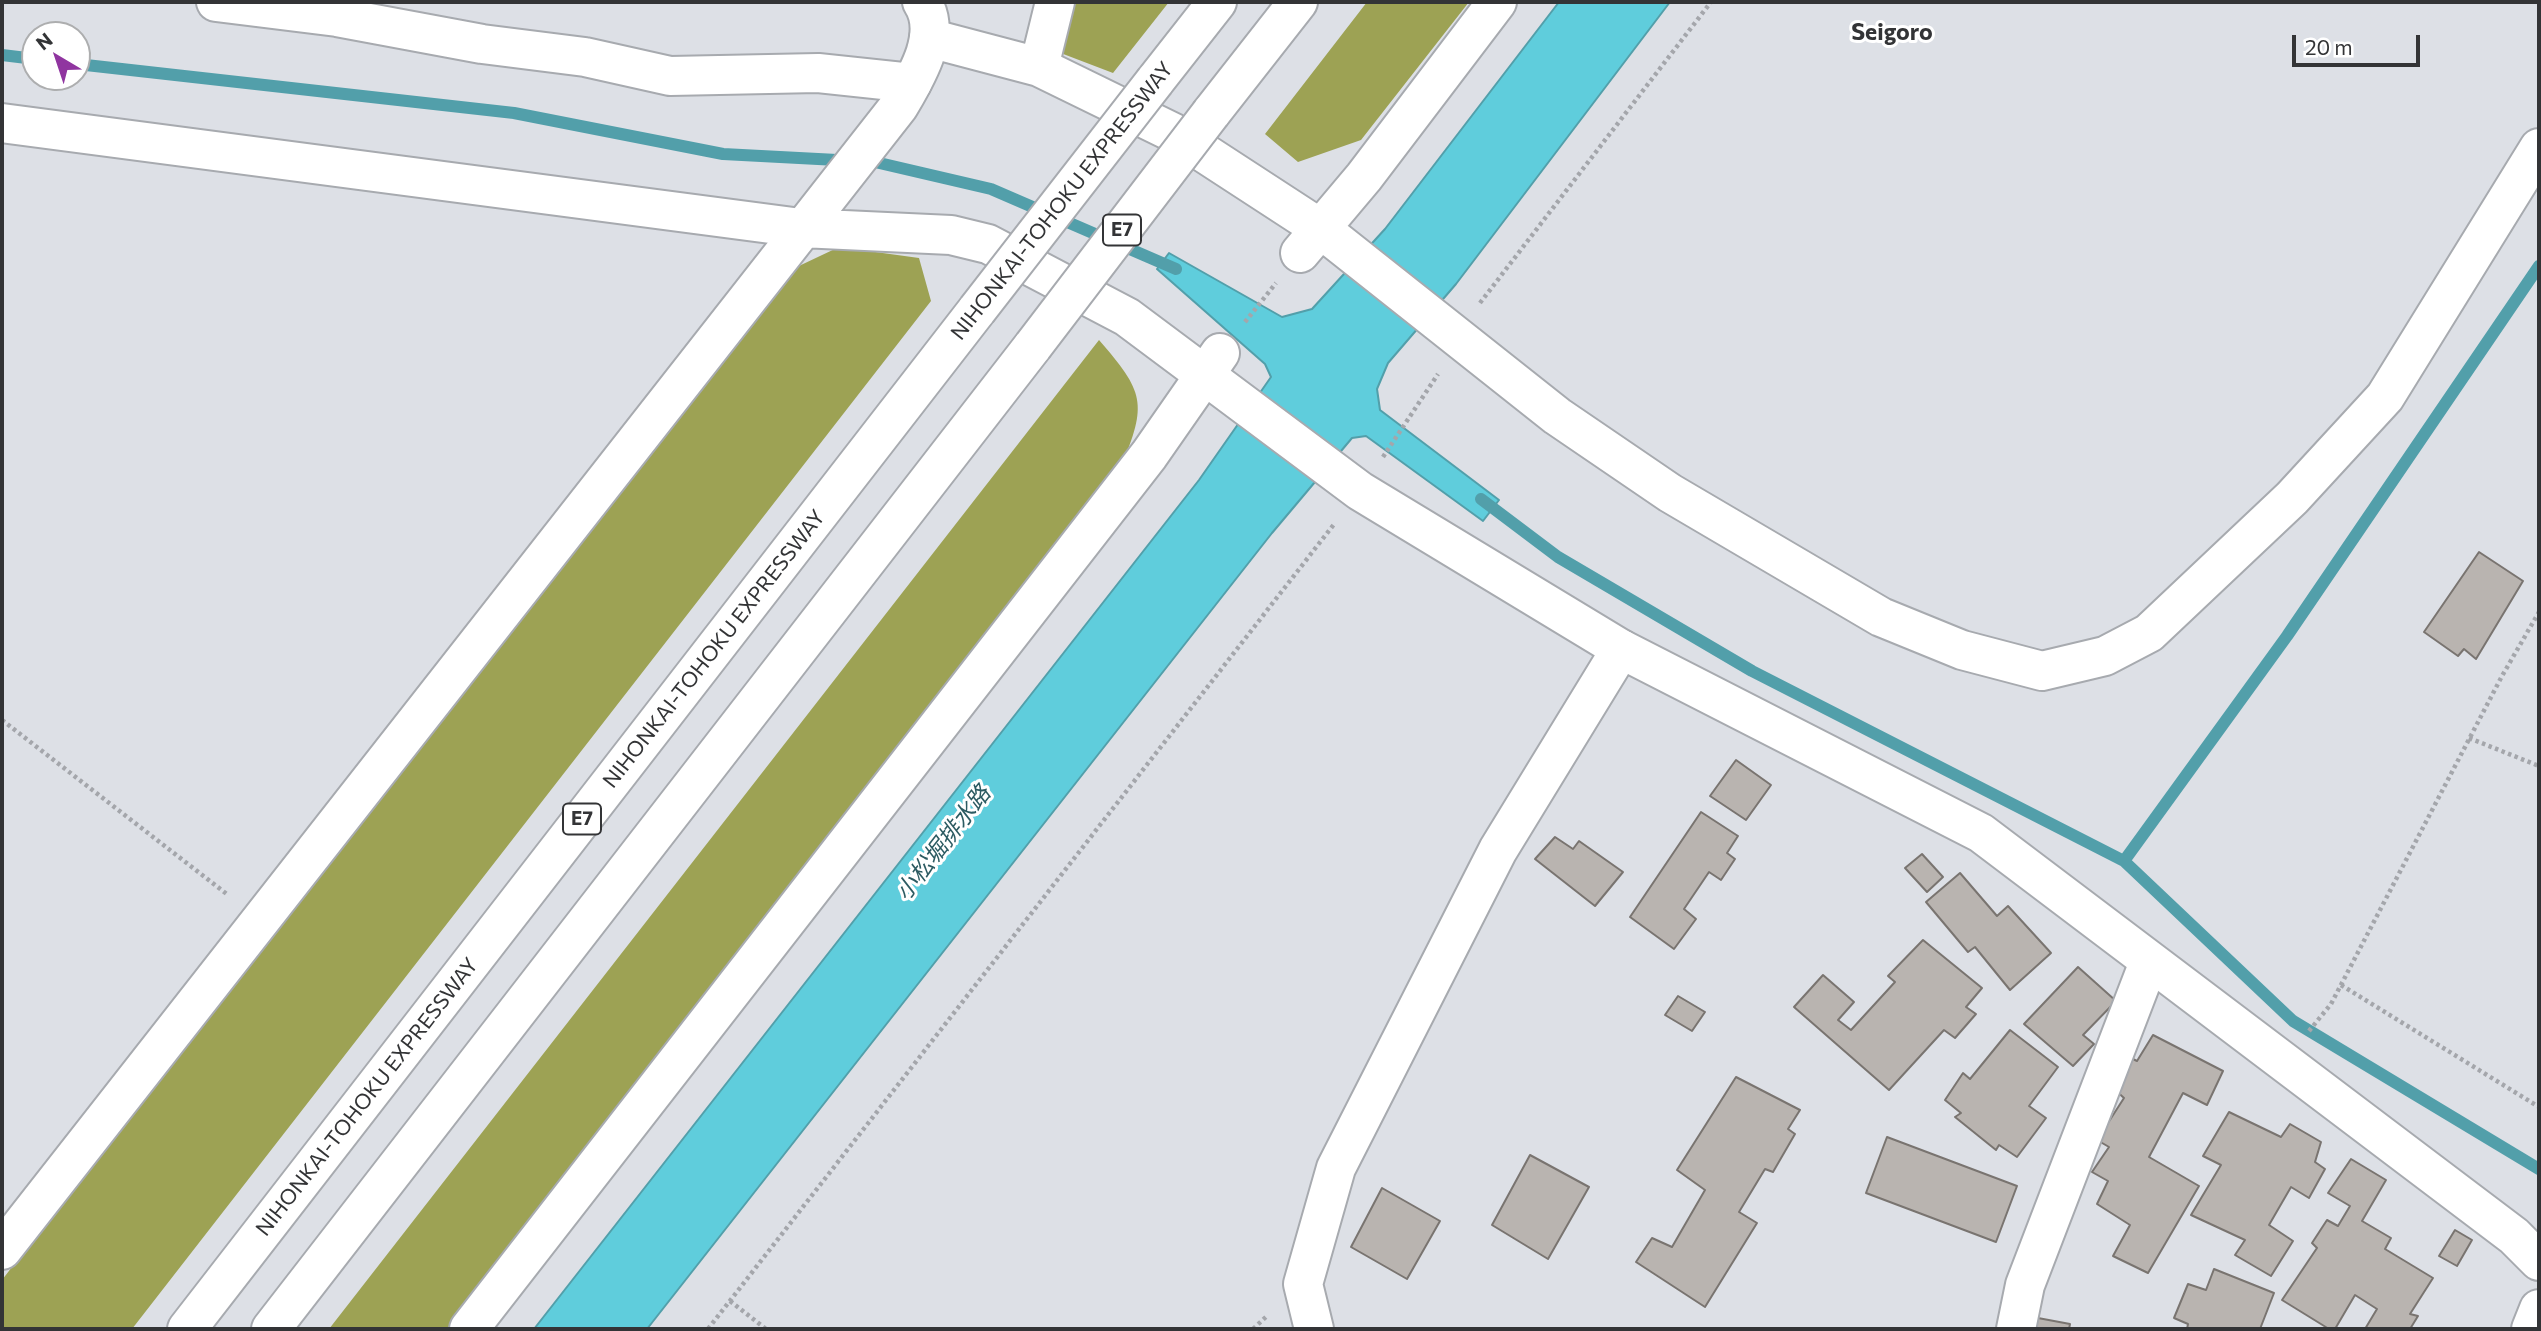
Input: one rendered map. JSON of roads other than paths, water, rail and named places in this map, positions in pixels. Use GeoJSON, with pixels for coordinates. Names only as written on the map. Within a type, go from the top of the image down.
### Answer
{"type":"FeatureCollection","features":[{"type":"Feature","properties":{"kind":"main road"},"geometry":{"type":"LineString","coordinates":[[216,2],[337,18],[482,44],[585,57],[670,76],[818,73],[906,94]]}},
{"type":"Feature","properties":{"kind":"main road"},"geometry":{"type":"LineString","coordinates":[[1038,67],[1055,2]]}},
{"type":"Feature","properties":{"kind":"main road","name":"NIHONKAI-TOHOKU EXPRESSWAY"},"geometry":{"type":"LineString","coordinates":[[187,1329],[1217,2]]}},
{"type":"Feature","properties":{"kind":"main road","name":"E7"},"geometry":{"type":"LineString","coordinates":[[271,1329],[1298,2]]}},
{"type":"Feature","properties":{"kind":"main road"},"geometry":{"type":"LineString","coordinates":[[1321,243],[1497,2]]}},
{"type":"Feature","properties":{"kind":"main road"},"geometry":{"type":"LineString","coordinates":[[2,1250],[801,228],[828,200],[906,94],[926,20],[1038,67],[1172,132],[1321,243],[1451,333],[1568,424],[1670,493],[1773,556],[1881,617],[1962,650],[2042,671],[2105,656],[2149,633],[2292,498],[2385,397],[2539,148]]}},
{"type":"Feature","properties":{"kind":"main road"},"geometry":{"type":"LineString","coordinates":[[2,123],[801,228],[951,235],[988,244],[1127,317],[1219,373],[1360,475],[1621,649],[1981,833],[2514,1236],[2539,1261]]}},
{"type":"Feature","properties":{"kind":"main road"},"geometry":{"type":"LineString","coordinates":[[469,1329],[1149,455],[1219,373]]}},
{"type":"Feature","properties":{"kind":"main road"},"geometry":{"type":"LineString","coordinates":[[1314,1329],[1303,1284],[1336,1168],[1498,850],[1621,649]]}},
{"type":"Feature","properties":{"kind":"main road"},"geometry":{"type":"LineString","coordinates":[[2016,1329],[2025,1285],[2149,962]]}},
{"type":"Feature","properties":{"kind":"main road"},"geometry":{"type":"LineString","coordinates":[[2531,1329],[2539,1309]]}},
{"type":"Feature","properties":{"kind":"water","name":"小松堀排水路"},"geometry":{"type":"Polygon","coordinates":[[[1559,2],[1670,2],[1456,284],[1388,363],[1377,389],[1380,410],[1499,500],[1483,521],[1366,436],[1352,438],[1272,533],[647,1329],[534,1329],[1199,480],[1271,377],[1265,364],[1157,269],[1169,253],[1282,317],[1312,309],[1385,229],[1559,2]]]}},
{"type":"Feature","properties":{"kind":"waterway"},"geometry":{"type":"LineString","coordinates":[[2,55],[21,57]]}},
{"type":"Feature","properties":{"kind":"waterway"},"geometry":{"type":"LineString","coordinates":[[91,66],[514,113],[723,154],[875,162],[991,189],[1176,269]]}},
{"type":"Feature","properties":{"kind":"waterway"},"geometry":{"type":"LineString","coordinates":[[2124,861],[2287,636],[2539,266]]}},
{"type":"Feature","properties":{"kind":"waterway"},"geometry":{"type":"LineString","coordinates":[[1481,499],[1558,557],[1752,671],[2124,861],[2293,1021],[2539,1169]]}},
{"type":"Feature","properties":{"kind":"district","name":"Seigoro"},"geometry":{"type":"Point","coordinates":[1892,32]}}]}
